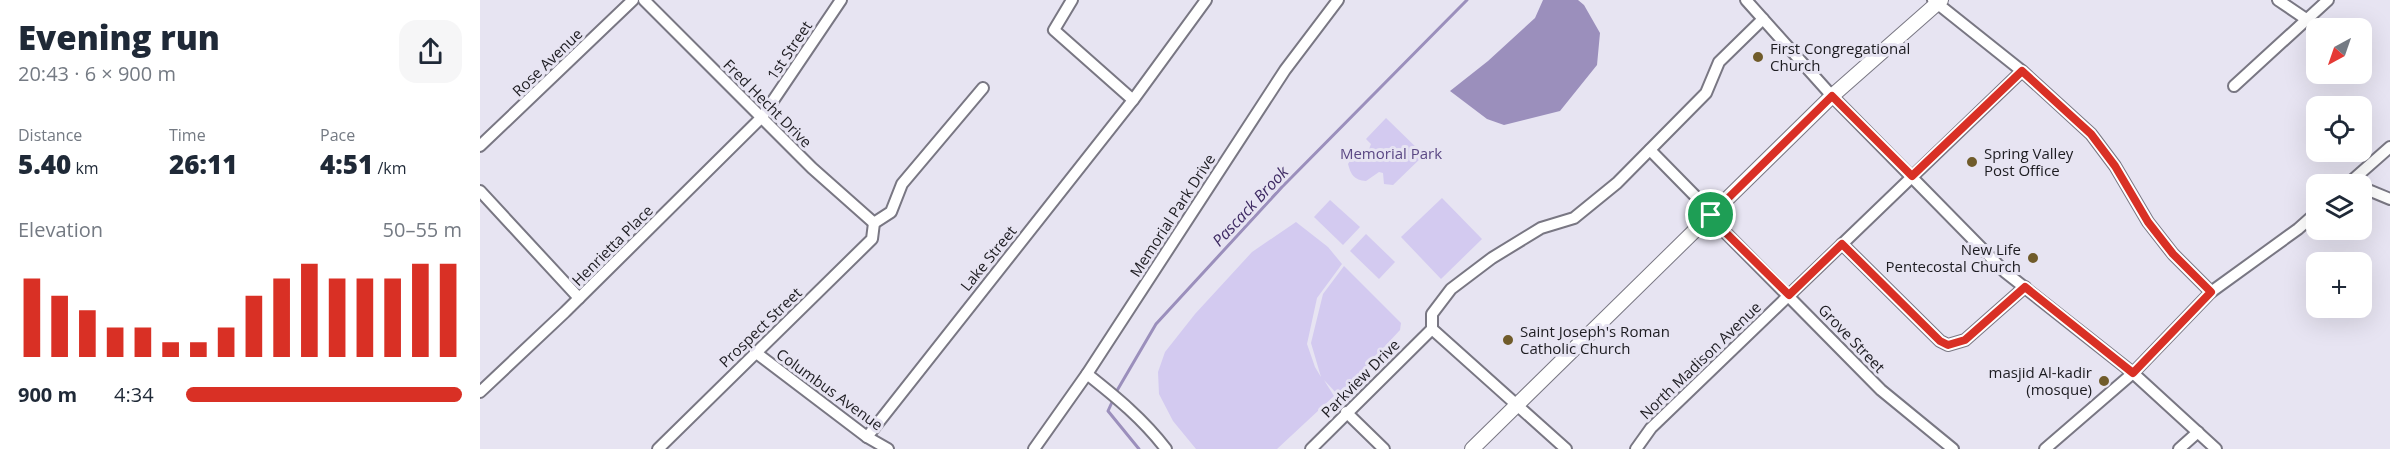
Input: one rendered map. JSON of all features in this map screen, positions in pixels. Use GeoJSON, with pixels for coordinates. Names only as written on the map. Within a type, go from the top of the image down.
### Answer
{"type":"FeatureCollection","features":[{"type":"Feature","properties":{"kind":"main road"},"geometry":{"type":"LineString","coordinates":[[1472,449],[1832,96],[1937,1]]}},
{"type":"Feature","properties":{"kind":"street","name":"Rose Avenue"},"geometry":{"type":"LineString","coordinates":[[480,146],[633,0]]}},
{"type":"Feature","properties":{"kind":"street","name":"Fred Hecht Drive"},"geometry":{"type":"LineString","coordinates":[[644,0],[812,168],[874,223]]}},
{"type":"Feature","properties":{"kind":"street","name":"1st Street"},"geometry":{"type":"LineString","coordinates":[[762,117],[841,0]]}},
{"type":"Feature","properties":{"kind":"street"},"geometry":{"type":"LineString","coordinates":[[1072,0],[1054,30],[1133,100]]}},
{"type":"Feature","properties":{"kind":"street","name":"Lake Street"},"geometry":{"type":"LineString","coordinates":[[867,437],[1133,100],[1206,0]]}},
{"type":"Feature","properties":{"kind":"street","name":"Memorial Park Drive"},"geometry":{"type":"LineString","coordinates":[[1034,449],[1087,374],[1285,70],[1338,0]]}},
{"type":"Feature","properties":{"kind":"street"},"geometry":{"type":"LineString","coordinates":[[1746,0],[1832,96],[2005,272],[2133,373],[2216,449]]}},
{"type":"Feature","properties":{"kind":"street"},"geometry":{"type":"LineString","coordinates":[[2234,86],[2306,19],[2278,0]]}},
{"type":"Feature","properties":{"kind":"street"},"geometry":{"type":"LineString","coordinates":[[2307,18],[2328,0]]}},
{"type":"Feature","properties":{"kind":"street"},"geometry":{"type":"LineString","coordinates":[[1937,1],[2022,71],[2091,134],[2115,166],[2160,238],[2211,292]]}},
{"type":"Feature","properties":{"kind":"street"},"geometry":{"type":"LineString","coordinates":[[1566,449],[1432,329],[1432,314],[1451,289],[1492,258],[1541,228],[1574,218],[1617,183],[1706,93],[1719,62],[1763,19]]}},
{"type":"Feature","properties":{"kind":"street","name":"North Madison Avenue"},"geometry":{"type":"LineString","coordinates":[[1635,449],[1651,428],[2022,71]]}},
{"type":"Feature","properties":{"kind":"street"},"geometry":{"type":"LineString","coordinates":[[874,223],[891,212],[902,184],[983,88]]}},
{"type":"Feature","properties":{"kind":"street","name":"Henrietta Place"},"geometry":{"type":"LineString","coordinates":[[480,392],[579,298],[762,117]]}},
{"type":"Feature","properties":{"kind":"street"},"geometry":{"type":"LineString","coordinates":[[2364,174],[2390,147]]}},
{"type":"Feature","properties":{"kind":"street","name":"Grove Street"},"geometry":{"type":"LineString","coordinates":[[1650,150],[1706,207],[1717,224],[1881,390],[1953,449]]}},
{"type":"Feature","properties":{"kind":"street"},"geometry":{"type":"LineString","coordinates":[[480,191],[579,298]]}},
{"type":"Feature","properties":{"kind":"street"},"geometry":{"type":"LineString","coordinates":[[2372,192],[2390,199]]}},
{"type":"Feature","properties":{"kind":"street"},"geometry":{"type":"LineString","coordinates":[[2045,449],[2133,373],[2211,292],[2306,222]]}},
{"type":"Feature","properties":{"kind":"street","name":"Prospect Street"},"geometry":{"type":"LineString","coordinates":[[658,449],[872,239],[874,223]]}},
{"type":"Feature","properties":{"kind":"street"},"geometry":{"type":"LineString","coordinates":[[1842,244],[1940,341],[1948,345],[1965,340],[2025,287]]}},
{"type":"Feature","properties":{"kind":"street","name":"Parkview Drive"},"geometry":{"type":"LineString","coordinates":[[1311,449],[1432,329]]}},
{"type":"Feature","properties":{"kind":"street","name":"Columbus Avenue"},"geometry":{"type":"LineString","coordinates":[[755,352],[884,448]]}},
{"type":"Feature","properties":{"kind":"street"},"geometry":{"type":"LineString","coordinates":[[1087,374],[1124,403],[1147,425],[1166,449]]}},
{"type":"Feature","properties":{"kind":"street"},"geometry":{"type":"LineString","coordinates":[[1346,412],[1384,449]]}},
{"type":"Feature","properties":{"kind":"street"},"geometry":{"type":"LineString","coordinates":[[2179,449],[2198,432]]}},
{"type":"Feature","properties":{"kind":"green space","name":"Memorial Park"},"geometry":{"type":"Polygon","coordinates":[[[1386,118],[1424,155],[1393,185],[1384,184],[1383,173],[1379,172],[1366,181],[1356,178],[1348,164],[1353,156],[1368,152],[1371,144],[1366,139],[1386,118]]]}},
{"type":"Feature","properties":{"kind":"green space"},"geometry":{"type":"Polygon","coordinates":[[[1442,198],[1482,239],[1441,279],[1401,237],[1442,198]]]}},
{"type":"Feature","properties":{"kind":"green space"},"geometry":{"type":"Polygon","coordinates":[[[1330,200],[1360,227],[1343,245],[1314,217],[1330,200]]]}},
{"type":"Feature","properties":{"kind":"green space"},"geometry":{"type":"Polygon","coordinates":[[[1296,222],[1328,247],[1342,264],[1317,298],[1307,344],[1321,377],[1311,343],[1323,294],[1344,266],[1401,323],[1400,330],[1339,396],[1324,380],[1334,396],[1277,449],[1196,449],[1173,421],[1159,394],[1158,372],[1165,352],[1195,314],[1252,252],[1296,222]]]}},
{"type":"Feature","properties":{"kind":"green space"},"geometry":{"type":"Polygon","coordinates":[[[1366,234],[1395,262],[1379,279],[1350,251],[1366,234]]]}},
{"type":"Feature","properties":{"kind":"shaded area"},"geometry":{"type":"Polygon","coordinates":[[[1543,0],[1578,0],[1584,5],[1600,33],[1597,65],[1560,111],[1504,125],[1487,119],[1450,91],[1488,61],[1535,18],[1543,0]]]}},
{"type":"Feature","properties":{"kind":"waterway","name":"Pascack Brook"},"geometry":{"type":"LineString","coordinates":[[1115,394],[1156,324],[1282,187],[1467,0]]}},
{"type":"Feature","properties":{"kind":"waterway","name":"Pascack Brook"},"geometry":{"type":"LineString","coordinates":[[1113,400],[1108,411],[1139,449]]}},
{"type":"Feature","properties":{"kind":"place","name":"First Congregational Church"},"geometry":{"type":"Point","coordinates":[1758,57]}},
{"type":"Feature","properties":{"kind":"place","name":"Spring Valley Post Office"},"geometry":{"type":"Point","coordinates":[1972,162]}},
{"type":"Feature","properties":{"kind":"place","name":"New Life Pentecostal Church"},"geometry":{"type":"Point","coordinates":[2033,258]}},
{"type":"Feature","properties":{"kind":"place","name":"Saint Joseph's Roman Catholic Church"},"geometry":{"type":"Point","coordinates":[1508,340]}},
{"type":"Feature","properties":{"kind":"place","name":"masjid Al-kadir (mosque)"},"geometry":{"type":"Point","coordinates":[2104,381]}},
{"type":"Feature","properties":{"kind":"route"},"geometry":{"type":"LineString","coordinates":[[2022,71],[2091,134],[2115,166],[2148,222],[2173,254],[2211,292],[2133,373],[2025,287],[1965,340],[1948,345],[1940,341],[1919,321],[1842,244],[1789,295],[1717,224],[1711,215],[1832,96],[1912,176],[2022,71]]}}]}
